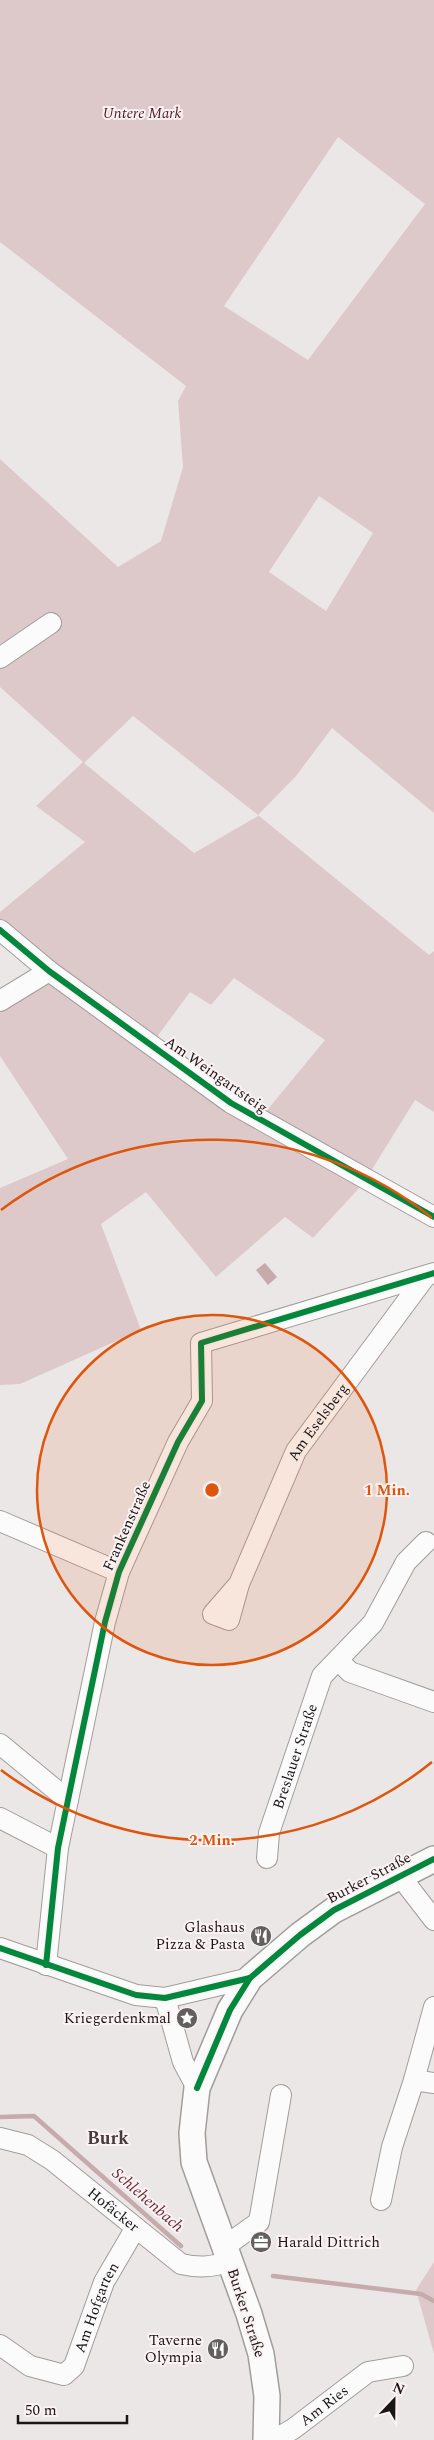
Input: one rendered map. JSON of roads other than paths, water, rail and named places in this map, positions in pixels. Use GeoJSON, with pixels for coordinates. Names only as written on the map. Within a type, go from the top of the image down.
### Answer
{"type":"FeatureCollection","features":[{"type":"Feature","properties":{"kind":"main road","name":"Burker Straße"},"geometry":{"type":"LineString","coordinates":[[266,2440],[267,2396],[260,2354],[249,2314],[226,2255],[194,2162],[192,2134],[197,2088],[230,2010],[250,1978],[300,1935],[334,1910],[434,1859]]}},
{"type":"Feature","properties":{"kind":"street"},"geometry":{"type":"LineString","coordinates":[[0,658],[51,622]]}},
{"type":"Feature","properties":{"kind":"street","name":"Am Weingartsteig"},"geometry":{"type":"LineString","coordinates":[[0,930],[49,971],[231,1103],[434,1217]]}},
{"type":"Feature","properties":{"kind":"street"},"geometry":{"type":"LineString","coordinates":[[0,1001],[49,971]]}},
{"type":"Feature","properties":{"kind":"street","name":"Frankenstraße"},"geometry":{"type":"LineString","coordinates":[[46,1965],[58,1848],[105,1622],[119,1572],[178,1442],[202,1402],[201,1344],[429,1275]]}},
{"type":"Feature","properties":{"kind":"street","name":"Am Eselsberg"},"geometry":{"type":"LineString","coordinates":[[239,1584],[296,1450],[429,1275]]}},
{"type":"Feature","properties":{"kind":"street","name":"Frankenstraße"},"geometry":{"type":"LineString","coordinates":[[0,1521],[119,1572]]}},
{"type":"Feature","properties":{"kind":"street","name":"Breslauer Straße"},"geometry":{"type":"LineString","coordinates":[[267,1858],[269,1833],[322,1676],[373,1623],[406,1562],[426,1542]]}},
{"type":"Feature","properties":{"kind":"street"},"geometry":{"type":"LineString","coordinates":[[338,1660],[350,1672],[434,1702]]}},
{"type":"Feature","properties":{"kind":"street"},"geometry":{"type":"LineString","coordinates":[[0,1744],[68,1800]]}},
{"type":"Feature","properties":{"kind":"street"},"geometry":{"type":"LineString","coordinates":[[0,1818],[58,1848]]}},
{"type":"Feature","properties":{"kind":"street"},"geometry":{"type":"LineString","coordinates":[[400,1876],[434,1920]]}},
{"type":"Feature","properties":{"kind":"street"},"geometry":{"type":"LineString","coordinates":[[0,1948],[136,1995],[165,1998],[250,1978]]}},
{"type":"Feature","properties":{"kind":"street"},"geometry":{"type":"LineString","coordinates":[[165,1998],[183,2062],[197,2088]]}},
{"type":"Feature","properties":{"kind":"street"},"geometry":{"type":"LineString","coordinates":[[380,2200],[392,2147],[414,2080],[434,2007]]}},
{"type":"Feature","properties":{"kind":"street"},"geometry":{"type":"LineString","coordinates":[[414,2080],[434,2083]]}},
{"type":"Feature","properties":{"kind":"street"},"geometry":{"type":"LineString","coordinates":[[226,2255],[259,2222],[281,2095]]}},
{"type":"Feature","properties":{"kind":"street","name":"Hofäcker"},"geometry":{"type":"LineString","coordinates":[[0,2138],[28,2145],[52,2160],[180,2264],[196,2268],[210,2267],[226,2255]]}},
{"type":"Feature","properties":{"kind":"street","name":"Am Hofgarten"},"geometry":{"type":"LineString","coordinates":[[0,2345],[30,2366],[64,2375],[74,2366],[104,2282],[135,2229]]}},
{"type":"Feature","properties":{"kind":"street","name":"Am Ries"},"geometry":{"type":"LineString","coordinates":[[274,2440],[294,2429],[368,2372],[403,2366]]}},
{"type":"Feature","properties":{"kind":"waterway","name":"Schlehenbach"},"geometry":{"type":"LineString","coordinates":[[0,2117],[34,2116],[181,2246]]}},
{"type":"Feature","properties":{"kind":"waterway","name":"Schlehenbach"},"geometry":{"type":"LineString","coordinates":[[273,2276],[421,2294],[434,2301]]}},
{"type":"Feature","properties":{"kind":"place","name":"Glashaus Pizza & Pasta"},"geometry":{"type":"Point","coordinates":[261,1936]}},
{"type":"Feature","properties":{"kind":"place","name":"Kriegerdenkmal"},"geometry":{"type":"Point","coordinates":[187,2018]}},
{"type":"Feature","properties":{"kind":"place","name":"Harald Dittrich"},"geometry":{"type":"Point","coordinates":[261,2242]}},
{"type":"Feature","properties":{"kind":"place","name":"Taverne Olympia"},"geometry":{"type":"Point","coordinates":[218,2349]}},
{"type":"Feature","properties":{"kind":"district","name":"Burk"},"geometry":{"type":"Point","coordinates":[108,2138]}},
{"type":"Feature","properties":{"kind":"park label","name":"Untere Mark"},"geometry":{"type":"Point","coordinates":[142,113]}}]}
